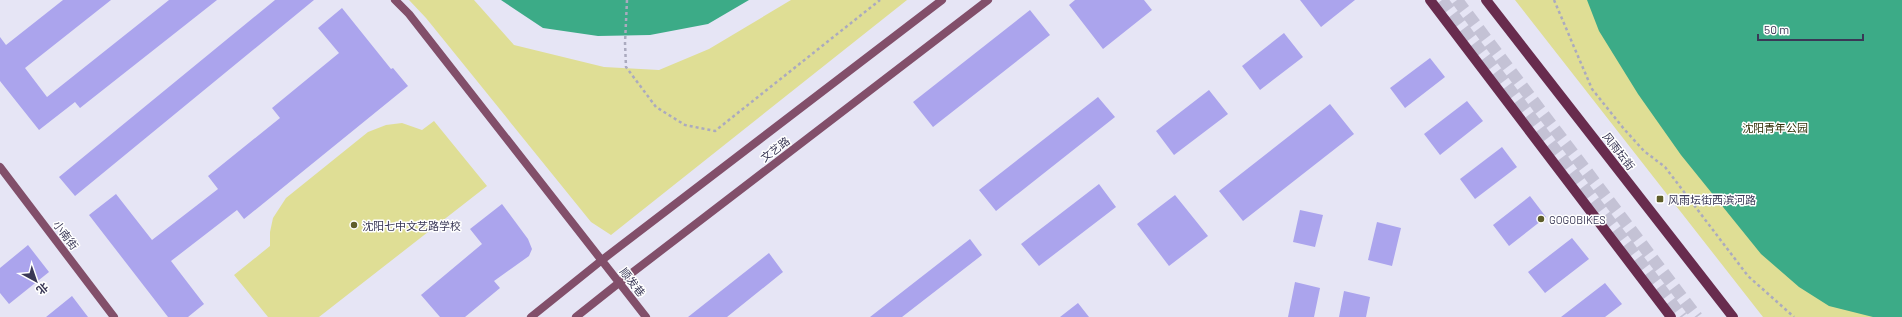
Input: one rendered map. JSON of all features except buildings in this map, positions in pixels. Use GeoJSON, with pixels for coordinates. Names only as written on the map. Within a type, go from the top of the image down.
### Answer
{"type":"FeatureCollection","features":[{"type":"Feature","properties":{"kind":"main road","name":"顺发巷"},"geometry":{"type":"LineString","coordinates":[[395,0],[409,14],[646,317]]}},
{"type":"Feature","properties":{"kind":"main road","name":"文艺路"},"geometry":{"type":"LineString","coordinates":[[531,317],[602,260],[942,0]]}},
{"type":"Feature","properties":{"kind":"main road","name":"文艺路"},"geometry":{"type":"LineString","coordinates":[[576,317],[988,0]]}},
{"type":"Feature","properties":{"kind":"main road"},"geometry":{"type":"LineString","coordinates":[[1430,0],[1671,317]]}},
{"type":"Feature","properties":{"kind":"main road","name":"风雨坛街"},"geometry":{"type":"LineString","coordinates":[[1486,0],[1733,317]]}},
{"type":"Feature","properties":{"kind":"main road","name":"小南街"},"geometry":{"type":"LineString","coordinates":[[0,167],[114,317]]}},
{"type":"Feature","properties":{"kind":"path"},"geometry":{"type":"LineString","coordinates":[[627,0],[625,43],[626,67],[656,107],[685,125],[715,131],[880,0]]}},
{"type":"Feature","properties":{"kind":"path"},"geometry":{"type":"LineString","coordinates":[[1554,0],[1592,89],[1629,135],[1644,151],[1665,167],[1748,276],[1794,317]]}},
{"type":"Feature","properties":{"kind":"green space"},"geometry":{"type":"Polygon","coordinates":[[[409,0],[474,0],[514,45],[604,67],[659,70],[709,49],[791,0],[907,0],[611,235],[591,222],[426,18],[409,0]]]}},
{"type":"Feature","properties":{"kind":"green space","name":"沈阳青年公园"},"geometry":{"type":"Polygon","coordinates":[[[1515,0],[1902,0],[1902,317],[1763,317],[1515,0]]]}},
{"type":"Feature","properties":{"kind":"green space","name":"沈阳七中文艺路学校"},"geometry":{"type":"Polygon","coordinates":[[[434,121],[487,186],[319,317],[268,317],[234,275],[270,246],[270,232],[273,218],[286,198],[368,132],[386,125],[402,123],[422,130],[434,121]]]}},
{"type":"Feature","properties":{"kind":"shaded area"},"geometry":{"type":"Polygon","coordinates":[[[501,0],[749,0],[708,24],[650,35],[598,36],[543,28],[501,0]]]}},
{"type":"Feature","properties":{"kind":"shaded area","name":"沈阳青年公园"},"geometry":{"type":"Polygon","coordinates":[[[1587,0],[1902,0],[1902,317],[1873,317],[1829,306],[1799,287],[1761,254],[1681,155],[1638,94],[1599,31],[1587,0]]]}},
{"type":"Feature","properties":{"kind":"tunnel"},"geometry":{"type":"LineString","coordinates":[[1442,0],[1682,317]]}},
{"type":"Feature","properties":{"kind":"tunnel"},"geometry":{"type":"LineString","coordinates":[[1457,0],[1697,317]]}},
{"type":"Feature","properties":{"kind":"place","name":"风雨坛街西滨河路"},"geometry":{"type":"Point","coordinates":[1660,199]}},
{"type":"Feature","properties":{"kind":"place","name":"GOGOBIKES"},"geometry":{"type":"Point","coordinates":[1541,219]}},
{"type":"Feature","properties":{"kind":"place","name":"沈阳七中文艺路学校"},"geometry":{"type":"Point","coordinates":[354,225]}}]}
